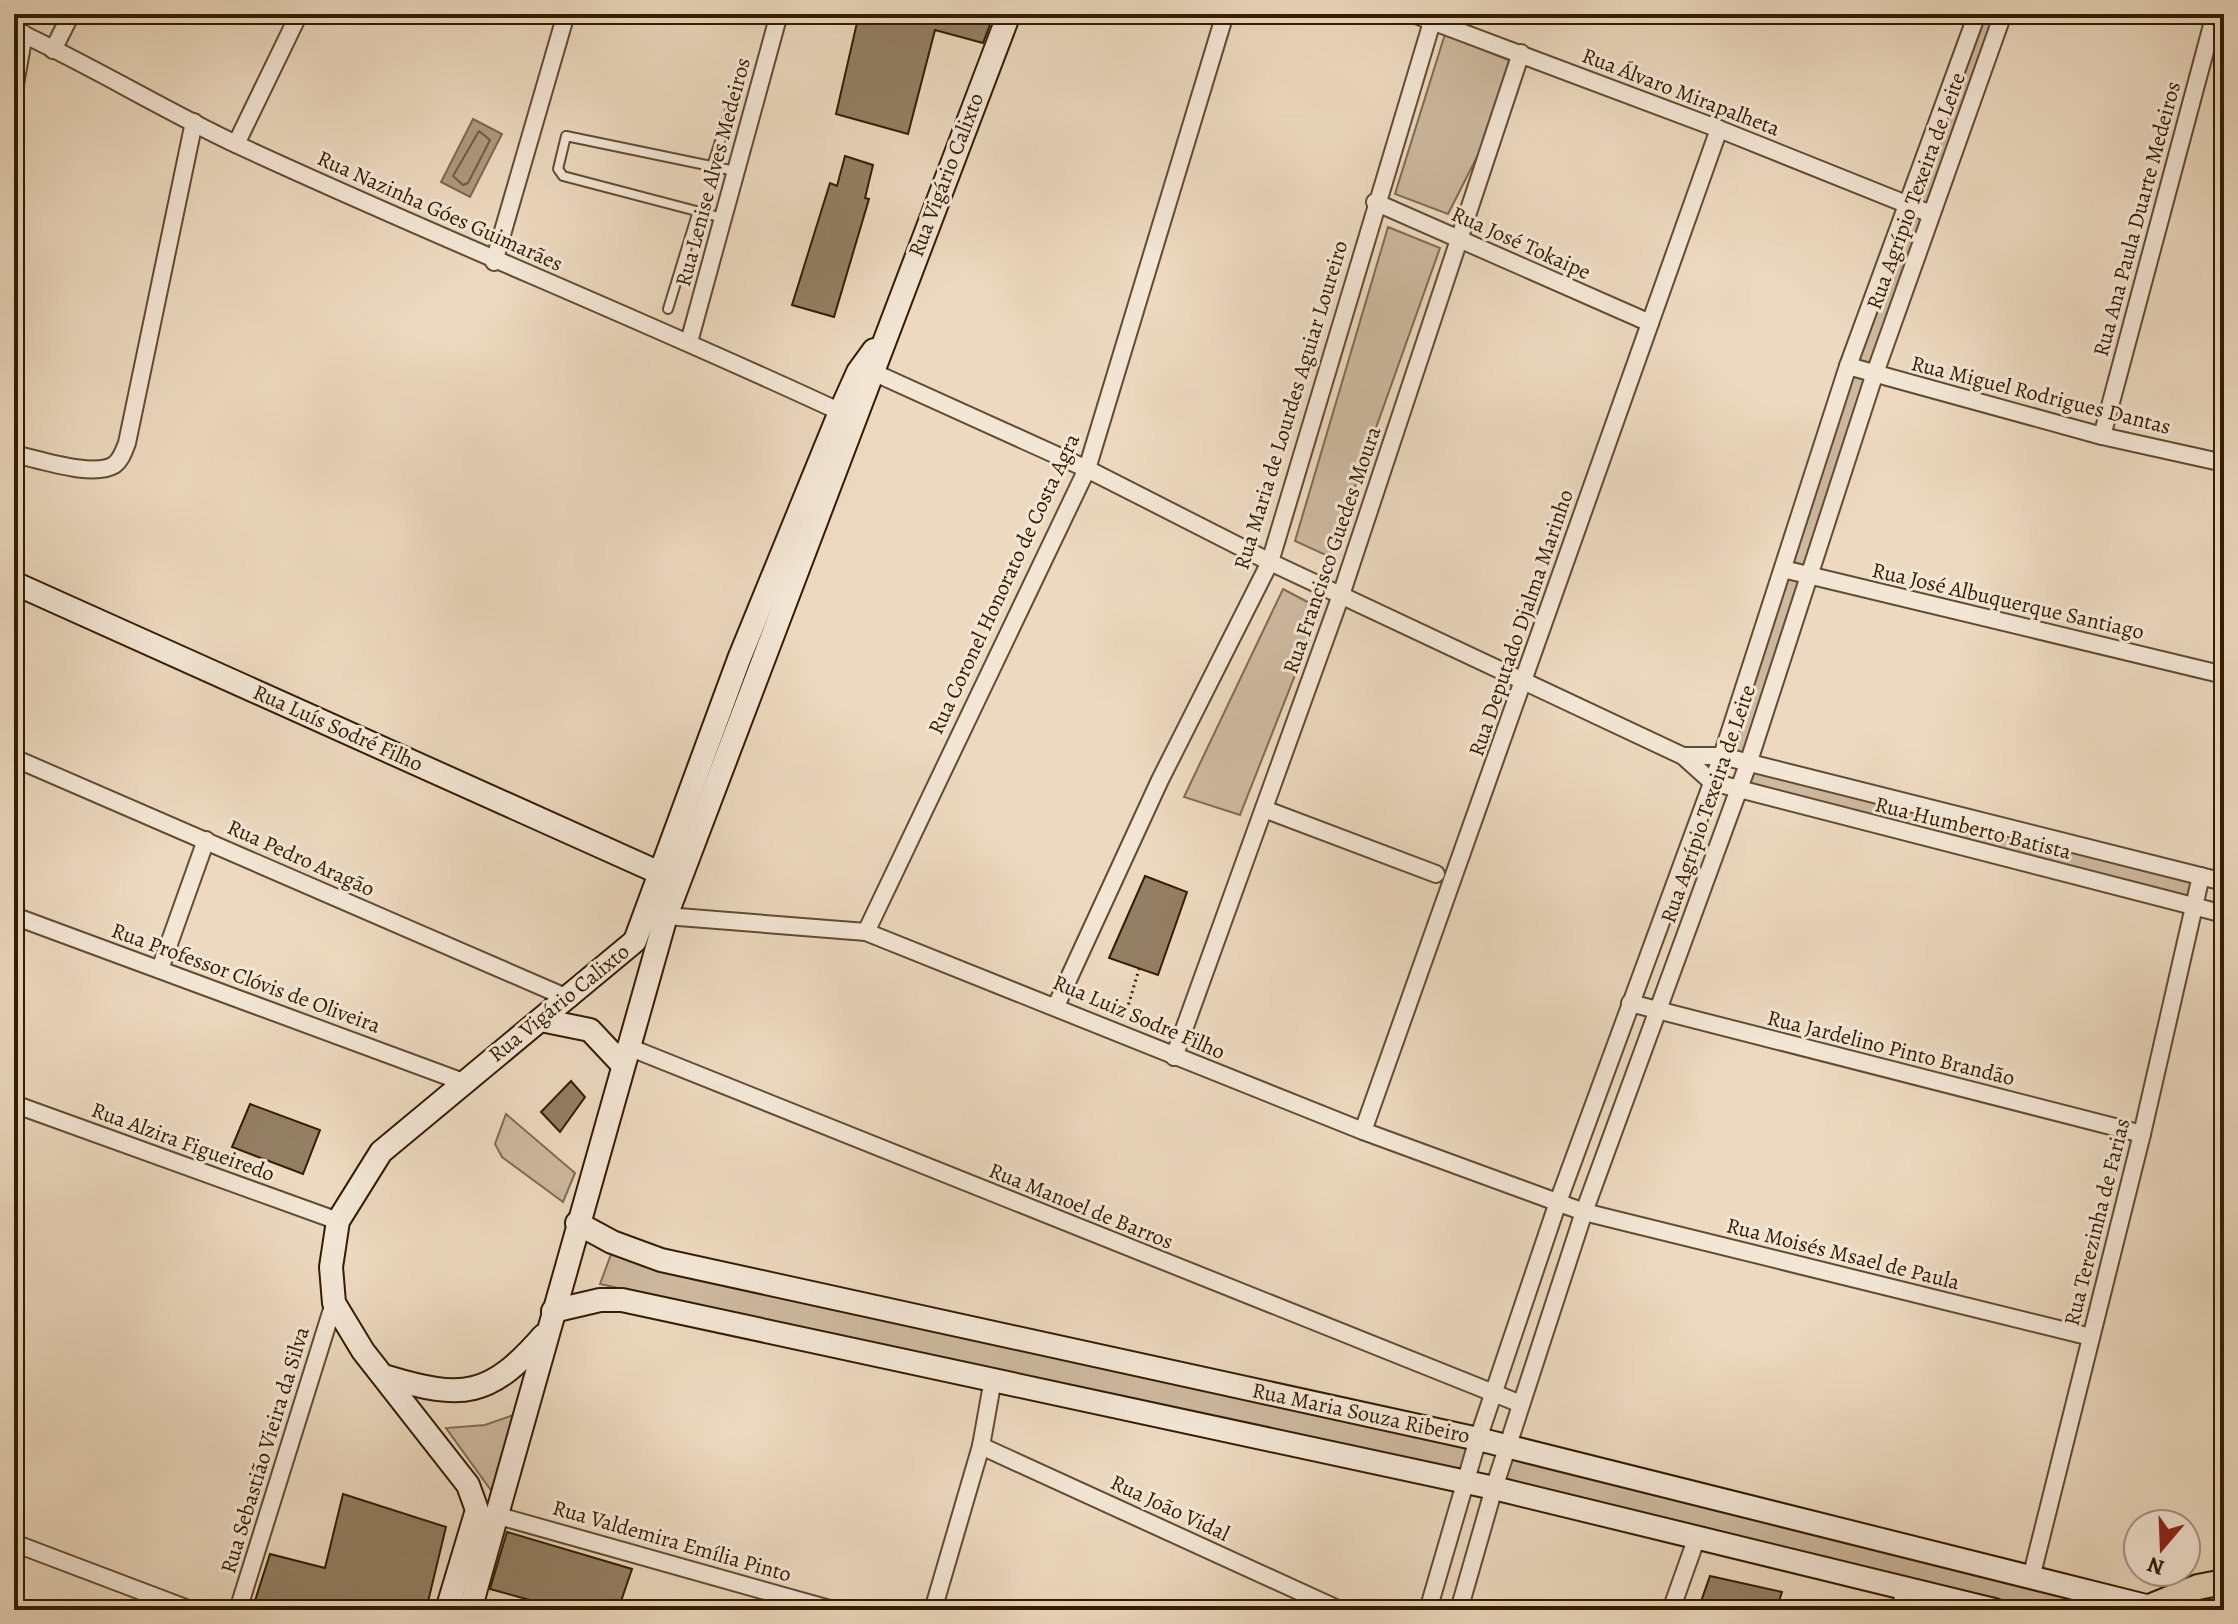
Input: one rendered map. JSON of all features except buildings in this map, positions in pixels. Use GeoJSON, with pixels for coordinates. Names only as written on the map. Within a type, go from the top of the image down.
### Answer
{"type":"FeatureCollection","features":[{"type":"Feature","properties":{"kind":"main road"},"geometry":{"type":"LineString","coordinates":[[2144,1608],[2198,1587],[2224,1582]]}},
{"type":"Feature","properties":{"kind":"street"},"geometry":{"type":"LineString","coordinates":[[53,50],[71,14]]}},
{"type":"Feature","properties":{"kind":"street"},"geometry":{"type":"LineString","coordinates":[[236,144],[299,14]]}},
{"type":"Feature","properties":{"kind":"street"},"geometry":{"type":"LineString","coordinates":[[494,262],[566,14]]}},
{"type":"Feature","properties":{"kind":"street","name":"Rua Lenise Alves Medeiros"},"geometry":{"type":"LineString","coordinates":[[689,342],[779,14]]}},
{"type":"Feature","properties":{"kind":"street","name":"Rua Vigário Calixto"},"geometry":{"type":"LineString","coordinates":[[447,1610],[477,1510],[468,1485],[387,1377],[363,1351],[334,1303],[331,1267],[338,1221],[381,1152],[463,1082],[570,999],[635,941],[739,659],[883,337],[1009,14]]}},
{"type":"Feature","properties":{"kind":"street","name":"Rua Coronel Honorato de Costa Agra"},"geometry":{"type":"LineString","coordinates":[[866,932],[1087,469],[1225,14]]}},
{"type":"Feature","properties":{"kind":"street","name":"Rua Álvaro Mirapalheta"},"geometry":{"type":"LineString","coordinates":[[1413,14],[1719,129],[1931,214]]}},
{"type":"Feature","properties":{"kind":"street","name":"Rua Agrípio Texeira de Leite"},"geometry":{"type":"LineString","coordinates":[[1428,1610],[1478,1439],[1558,1202],[1722,756],[1848,366],[1977,14]]}},
{"type":"Feature","properties":{"kind":"street","name":"Rua Agrípio Texeira de Leite"},"geometry":{"type":"LineString","coordinates":[[1459,1610],[1494,1488],[1584,1212],[1748,764],[1874,376],[2003,14]]}},
{"type":"Feature","properties":{"kind":"street","name":"Rua Ana Paula Duarte Medeiros"},"geometry":{"type":"LineString","coordinates":[[2102,436],[2215,14]]}},
{"type":"Feature","properties":{"kind":"street","name":"Rua Maria de Lourdes Aguiar Loureiro"},"geometry":{"type":"LineString","coordinates":[[1056,1006],[1160,780],[1270,562],[1375,202],[1432,22]]}},
{"type":"Feature","properties":{"kind":"street"},"geometry":{"type":"LineString","coordinates":[[14,90],[19,32]]}},
{"type":"Feature","properties":{"kind":"street","name":"Rua Nazinha Góes Guimarães"},"geometry":{"type":"LineString","coordinates":[[19,32],[236,144],[494,262],[689,342],[848,416]]}},
{"type":"Feature","properties":{"kind":"street","name":"Rua Francisco Guedes Moura"},"geometry":{"type":"LineString","coordinates":[[1174,1057],[1341,595],[1521,53]]}},
{"type":"Feature","properties":{"kind":"street"},"geometry":{"type":"LineString","coordinates":[[14,454],[83,469],[103,469],[116,464],[121,457],[127,443],[194,122]]}},
{"type":"Feature","properties":{"kind":"street","name":"Rua Deputado Djalma Marinho"},"geometry":{"type":"LineString","coordinates":[[1363,1131],[1719,129]]}},
{"type":"Feature","properties":{"kind":"street","name":"Rua José Tokaipe"},"geometry":{"type":"LineString","coordinates":[[1375,202],[1650,323]]}},
{"type":"Feature","properties":{"kind":"street","name":"Rua Miguel Rodrigues Dantas"},"geometry":{"type":"LineString","coordinates":[[1848,366],[1874,376],[2102,436],[2224,463]]}},
{"type":"Feature","properties":{"kind":"street"},"geometry":{"type":"LineString","coordinates":[[868,370],[1087,469],[1270,562],[1683,756],[1712,782]]}},
{"type":"Feature","properties":{"kind":"street","name":"Rua Vigário Calixto"},"geometry":{"type":"LineString","coordinates":[[470,1610],[499,1516],[624,1054],[666,916],[848,416]]}},
{"type":"Feature","properties":{"kind":"street","name":"Rua José Albuquerque Santiago"},"geometry":{"type":"LineString","coordinates":[[1783,569],[2224,675]]}},
{"type":"Feature","properties":{"kind":"street","name":"Rua Luís Sodré Filho"},"geometry":{"type":"LineString","coordinates":[[14,583],[662,874]]}},
{"type":"Feature","properties":{"kind":"street","name":"Rua Humberto Batista"},"geometry":{"type":"LineString","coordinates":[[1683,756],[1722,756],[2224,882]]}},
{"type":"Feature","properties":{"kind":"street","name":"Rua Pedro Aragão"},"geometry":{"type":"LineString","coordinates":[[14,758],[570,999]]}},
{"type":"Feature","properties":{"kind":"street","name":"Rua Humberto Batista"},"geometry":{"type":"LineString","coordinates":[[1712,782],[1737,791],[2224,914]]}},
{"type":"Feature","properties":{"kind":"street"},"geometry":{"type":"LineString","coordinates":[[1264,809],[1436,874]]}},
{"type":"Feature","properties":{"kind":"street"},"geometry":{"type":"LineString","coordinates":[[160,969],[206,840]]}},
{"type":"Feature","properties":{"kind":"street","name":"Rua Terezinha de Farias"},"geometry":{"type":"LineString","coordinates":[[2031,1578],[2142,1134],[2201,876]]}},
{"type":"Feature","properties":{"kind":"street","name":"Rua Professor Clóvis de Oliveira"},"geometry":{"type":"LineString","coordinates":[[14,916],[463,1082]]}},
{"type":"Feature","properties":{"kind":"street","name":"Rua Luiz Sodre Filho"},"geometry":{"type":"LineString","coordinates":[[666,916],[866,932],[1363,1131],[1584,1212]]}},
{"type":"Feature","properties":{"kind":"street","name":"Rua Jardelino Pinto Brandão"},"geometry":{"type":"LineString","coordinates":[[1630,1003],[2142,1134]]}},
{"type":"Feature","properties":{"kind":"street"},"geometry":{"type":"LineString","coordinates":[[541,1020],[590,1030],[624,1054]]}},
{"type":"Feature","properties":{"kind":"street","name":"Rua Manoel de Barros"},"geometry":{"type":"LineString","coordinates":[[624,1054],[1521,1404]]}},
{"type":"Feature","properties":{"kind":"street","name":"Rua Alzira Figueiredo"},"geometry":{"type":"LineString","coordinates":[[14,1104],[338,1221]]}},
{"type":"Feature","properties":{"kind":"street","name":"Rua Moisés Msael de Paula"},"geometry":{"type":"LineString","coordinates":[[1584,1212],[2091,1337]]}},
{"type":"Feature","properties":{"kind":"street","name":"Rua Maria Souza Ribeiro"},"geometry":{"type":"LineString","coordinates":[[577,1223],[612,1242],[661,1260],[1509,1446],[2144,1608]]}},
{"type":"Feature","properties":{"kind":"street","name":"Rua Maria Souza Ribeiro"},"geometry":{"type":"LineString","coordinates":[[550,1321],[600,1300],[622,1300],[1494,1488],[1697,1537],[1903,1599],[1994,1610]]}},
{"type":"Feature","properties":{"kind":"street","name":"Rua Sebastião Vieira da Silva"},"geometry":{"type":"LineString","coordinates":[[238,1610],[334,1303]]}},
{"type":"Feature","properties":{"kind":"street"},"geometry":{"type":"LineString","coordinates":[[387,1377],[425,1388],[463,1391],[492,1383],[518,1365],[550,1321]]}},
{"type":"Feature","properties":{"kind":"street"},"geometry":{"type":"LineString","coordinates":[[933,1610],[981,1446],[993,1379]]}},
{"type":"Feature","properties":{"kind":"street","name":"Rua João Vidal"},"geometry":{"type":"LineString","coordinates":[[981,1446],[1340,1610]]}},
{"type":"Feature","properties":{"kind":"street","name":"Rua Valdemira Emília Pinto"},"geometry":{"type":"LineString","coordinates":[[499,1516],[833,1610]]}},
{"type":"Feature","properties":{"kind":"street"},"geometry":{"type":"LineString","coordinates":[[1671,1610],[1697,1537]]}},
{"type":"Feature","properties":{"kind":"street"},"geometry":{"type":"LineString","coordinates":[[14,1543],[191,1610]]}},
{"type":"Feature","properties":{"kind":"lane"},"geometry":{"type":"LineString","coordinates":[[712,166],[734,98]]}},
{"type":"Feature","properties":{"kind":"lane"},"geometry":{"type":"LineString","coordinates":[[723,218],[563,176],[558,169],[566,136],[736,172]]}},
{"type":"Feature","properties":{"kind":"lane"},"geometry":{"type":"LineString","coordinates":[[668,309],[698,211]]}},
{"type":"Feature","properties":{"kind":"path"},"geometry":{"type":"LineString","coordinates":[[1120,1035],[1139,969]]}},
{"type":"Feature","properties":{"kind":"shaded area"},"geometry":{"type":"Polygon","coordinates":[[[1980,14],[1998,14],[1929,209],[1913,201],[1980,14]]]}},
{"type":"Feature","properties":{"kind":"shaded area"},"geometry":{"type":"Polygon","coordinates":[[[1445,34],[1511,61],[1480,151],[1448,214],[1395,194],[1445,34]]]}},
{"type":"Feature","properties":{"kind":"shaded area"},"geometry":{"type":"Polygon","coordinates":[[[1906,211],[1925,218],[1871,369],[1856,362],[1906,211]]]}},
{"type":"Feature","properties":{"kind":"shaded area"},"geometry":{"type":"Polygon","coordinates":[[[1388,227],[1440,248],[1330,557],[1295,541],[1388,227]]]}},
{"type":"Feature","properties":{"kind":"shaded area"},"geometry":{"type":"Polygon","coordinates":[[[1851,371],[1867,377],[1805,570],[1790,567],[1851,371]]]}},
{"type":"Feature","properties":{"kind":"shaded area"},"geometry":{"type":"Polygon","coordinates":[[[1785,577],[1804,579],[1744,757],[1727,752],[1785,577]]]}},
{"type":"Feature","properties":{"kind":"shaded area"},"geometry":{"type":"Polygon","coordinates":[[[1283,589],[1321,609],[1240,815],[1184,797],[1283,589]]]}},
{"type":"Feature","properties":{"kind":"shaded area"},"geometry":{"type":"Polygon","coordinates":[[[1752,770],[2194,879],[2190,899],[1747,788],[1752,770]]]}},
{"type":"Feature","properties":{"kind":"shaded area"},"geometry":{"type":"Polygon","coordinates":[[[506,1114],[575,1173],[563,1202],[502,1157],[495,1144],[506,1114]]]}},
{"type":"Feature","properties":{"kind":"shaded area"},"geometry":{"type":"Polygon","coordinates":[[[613,1249],[1468,1444],[1462,1472],[600,1284],[613,1249]]]}},
{"type":"Feature","properties":{"kind":"shaded area"},"geometry":{"type":"Polygon","coordinates":[[[522,1412],[498,1500],[446,1428],[485,1425],[522,1412]]]}},
{"type":"Feature","properties":{"kind":"shaded area"},"geometry":{"type":"Polygon","coordinates":[[[1514,1455],[2136,1610],[2031,1610],[2006,1601],[1503,1482],[1514,1455]]]}},
{"type":"Feature","properties":{"kind":"water"},"geometry":{"type":"Polygon","coordinates":[[[473,119],[502,134],[470,197],[441,182],[473,119]]]}}]}
